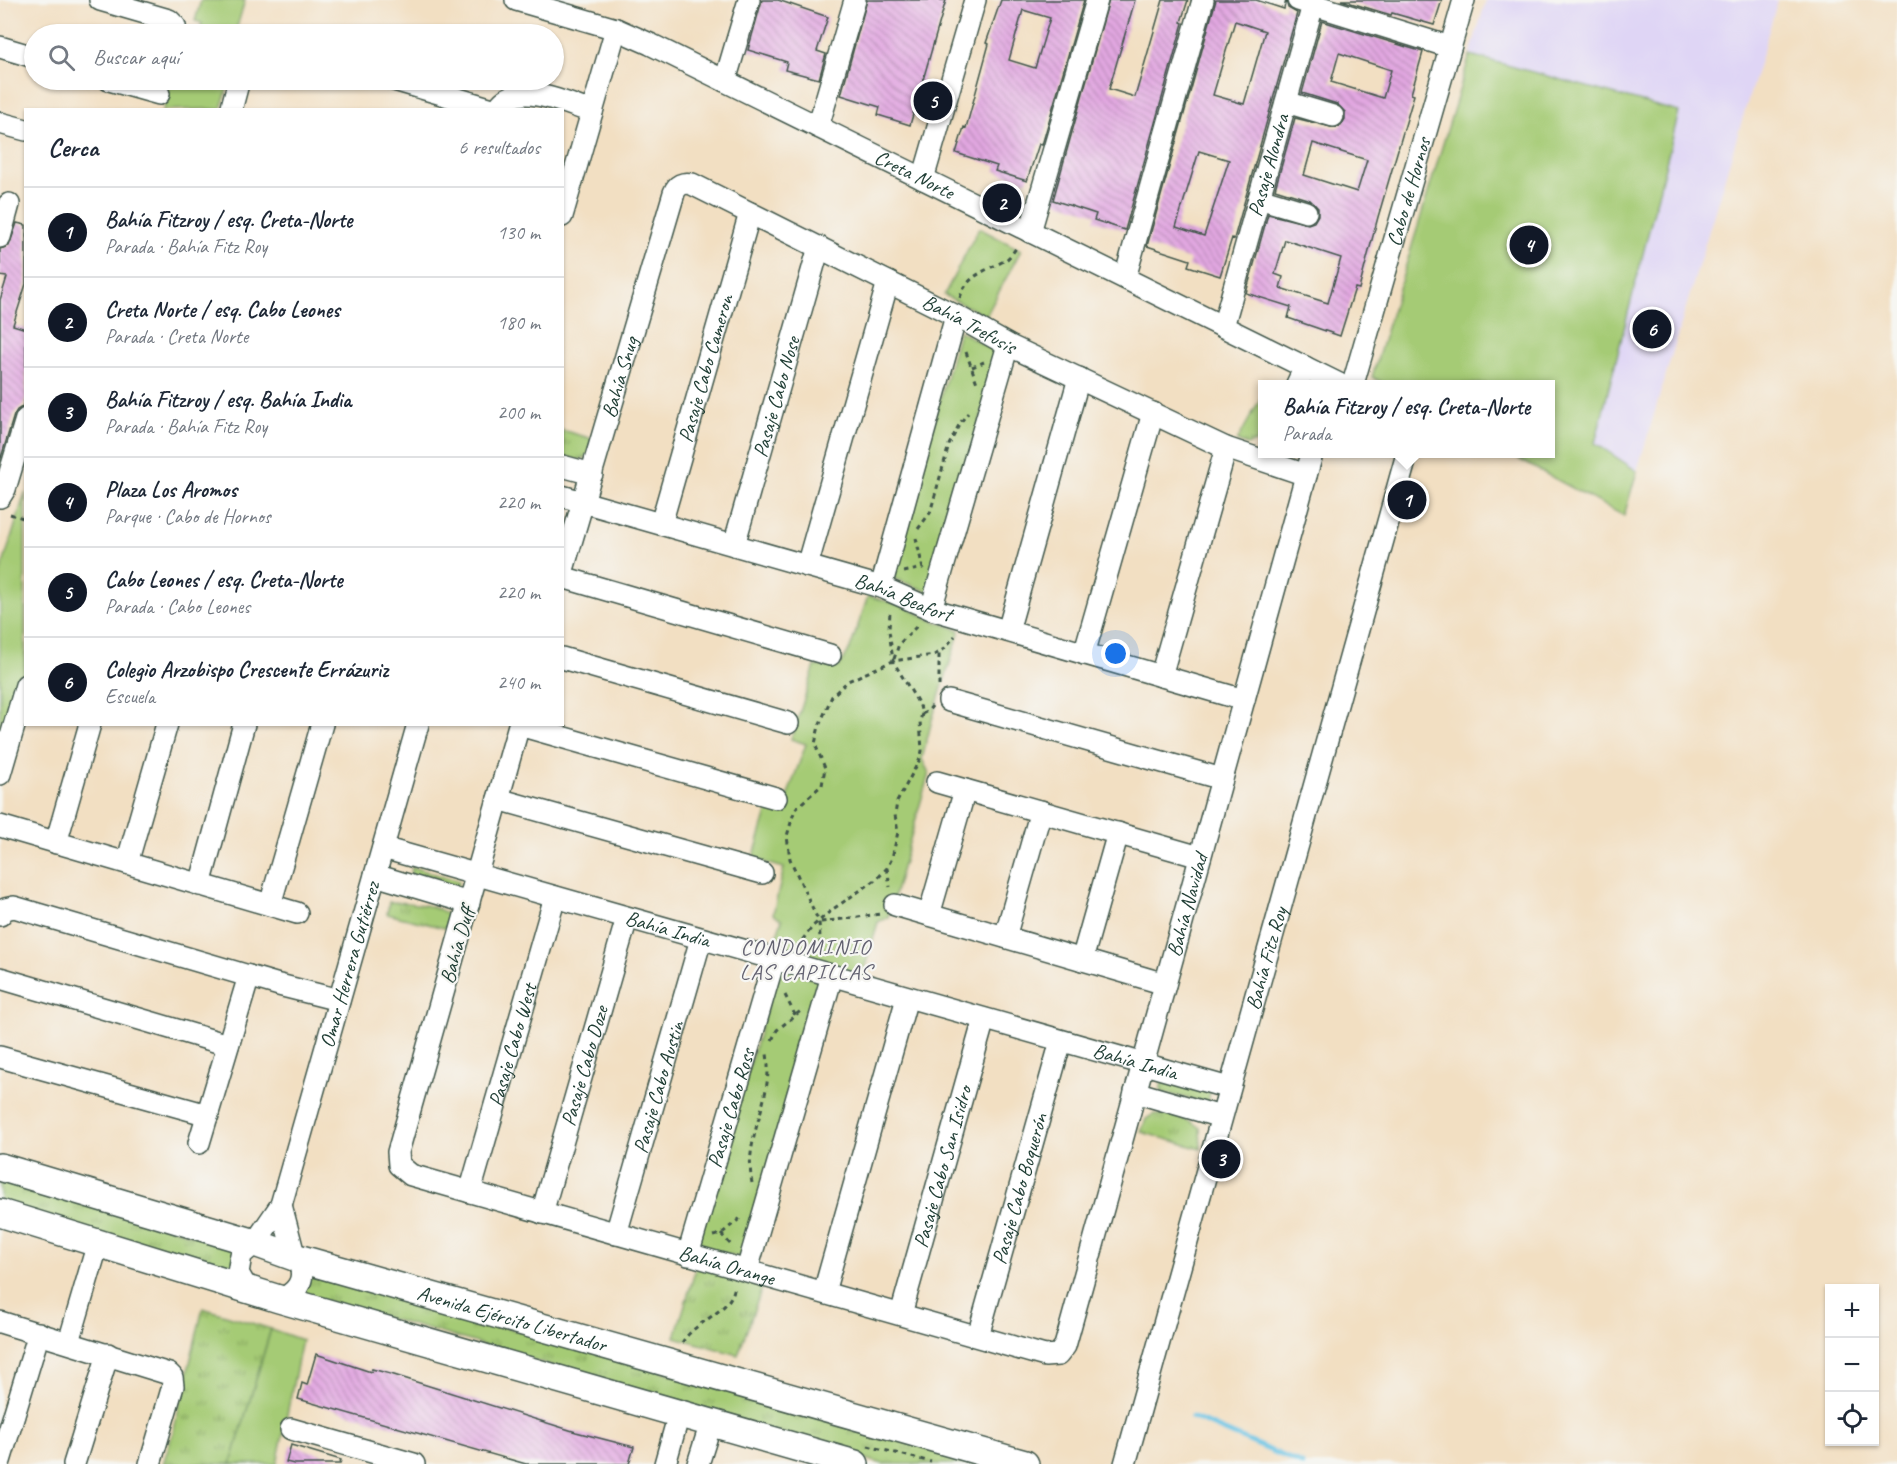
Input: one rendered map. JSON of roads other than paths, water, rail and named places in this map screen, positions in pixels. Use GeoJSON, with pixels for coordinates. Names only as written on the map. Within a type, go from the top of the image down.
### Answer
{"type":"FeatureCollection","features":[{"type":"Feature","properties":{"kind":"main road","name":"Avenida Ejército Libertador"},"geometry":{"type":"LineString","coordinates":[[0,1167],[255,1243],[294,1257],[1025,1464]]}},
{"type":"Feature","properties":{"kind":"main road"},"geometry":{"type":"LineString","coordinates":[[0,1213],[279,1299],[855,1464]]}},
{"type":"Feature","properties":{"kind":"street"},"geometry":{"type":"LineString","coordinates":[[100,0],[169,20],[173,24]]}},
{"type":"Feature","properties":{"kind":"street","name":"Creta Norte"},"geometry":{"type":"LineString","coordinates":[[516,0],[616,29],[1223,327],[1301,376],[1321,380]]}},
{"type":"Feature","properties":{"kind":"street"},"geometry":{"type":"LineString","coordinates":[[725,81],[749,0]]}},
{"type":"Feature","properties":{"kind":"street"},"geometry":{"type":"LineString","coordinates":[[818,127],[855,0]]}},
{"type":"Feature","properties":{"kind":"street"},"geometry":{"type":"LineString","coordinates":[[923,178],[975,0]]}},
{"type":"Feature","properties":{"kind":"street"},"geometry":{"type":"LineString","coordinates":[[1030,232],[1097,0]]}},
{"type":"Feature","properties":{"kind":"street"},"geometry":{"type":"LineString","coordinates":[[1125,279],[1203,0]]}},
{"type":"Feature","properties":{"kind":"street","name":"Cabo de Hornos"},"geometry":{"type":"LineString","coordinates":[[1342,380],[1464,0]]}},
{"type":"Feature","properties":{"kind":"street"},"geometry":{"type":"LineString","coordinates":[[1306,2],[1450,47]]}},
{"type":"Feature","properties":{"kind":"street","name":"Pasaje Alondra"},"geometry":{"type":"LineString","coordinates":[[1223,327],[1286,102],[1306,2]]}},
{"type":"Feature","properties":{"kind":"street"},"geometry":{"type":"LineString","coordinates":[[564,209],[616,29]]}},
{"type":"Feature","properties":{"kind":"street"},"geometry":{"type":"LineString","coordinates":[[0,47],[24,54]]}},
{"type":"Feature","properties":{"kind":"street"},"geometry":{"type":"LineString","coordinates":[[233,108],[237,90]]}},
{"type":"Feature","properties":{"kind":"street"},"geometry":{"type":"LineString","coordinates":[[428,90],[489,108]]}},
{"type":"Feature","properties":{"kind":"street"},"geometry":{"type":"LineString","coordinates":[[498,108],[507,98],[527,93],[592,112]]}},
{"type":"Feature","properties":{"kind":"street"},"geometry":{"type":"LineString","coordinates":[[1286,102],[1333,116]]}},
{"type":"Feature","properties":{"kind":"street"},"geometry":{"type":"LineString","coordinates":[[0,123],[24,129]]}},
{"type":"Feature","properties":{"kind":"street","name":"Bahía Trefusis"},"geometry":{"type":"LineString","coordinates":[[681,184],[692,184],[958,317],[1008,345],[1226,448],[1258,456]]}},
{"type":"Feature","properties":{"kind":"street","name":"Bahía Snug"},"geometry":{"type":"LineString","coordinates":[[564,568],[674,193],[681,184]]}},
{"type":"Feature","properties":{"kind":"street"},"geometry":{"type":"LineString","coordinates":[[1259,198],[1306,212]]}},
{"type":"Feature","properties":{"kind":"street"},"geometry":{"type":"LineString","coordinates":[[0,237],[12,204]]}},
{"type":"Feature","properties":{"kind":"street","name":"Pasaje Cabo Cameron"},"geometry":{"type":"LineString","coordinates":[[661,524],[750,213]]}},
{"type":"Feature","properties":{"kind":"street","name":"Pasaje Cabo Nose"},"geometry":{"type":"LineString","coordinates":[[734,545],[819,247]]}},
{"type":"Feature","properties":{"kind":"street"},"geometry":{"type":"LineString","coordinates":[[807,566],[888,282]]}},
{"type":"Feature","properties":{"kind":"street"},"geometry":{"type":"LineString","coordinates":[[881,587],[958,317]]}},
{"type":"Feature","properties":{"kind":"street"},"geometry":{"type":"LineString","coordinates":[[928,608],[1008,345]]}},
{"type":"Feature","properties":{"kind":"street"},"geometry":{"type":"LineString","coordinates":[[1008,631],[1079,378]]}},
{"type":"Feature","properties":{"kind":"street"},"geometry":{"type":"LineString","coordinates":[[1084,654],[1154,413]]}},
{"type":"Feature","properties":{"kind":"street"},"geometry":{"type":"LineString","coordinates":[[4,505],[5,489],[24,426]]}},
{"type":"Feature","properties":{"kind":"street"},"geometry":{"type":"LineString","coordinates":[[1161,676],[1226,448]]}},
{"type":"Feature","properties":{"kind":"street","name":"Bahía Trefusis"},"geometry":{"type":"LineString","coordinates":[[1264,458],[1306,475]]}},
{"type":"Feature","properties":{"kind":"street","name":"Bahía Navidad"},"geometry":{"type":"LineString","coordinates":[[1058,1355],[1065,1346],[1311,458]]}},
{"type":"Feature","properties":{"kind":"street","name":"Bahía Fitz Roy"},"geometry":{"type":"LineString","coordinates":[[1125,1464],[1228,1088],[1406,458]]}},
{"type":"Feature","properties":{"kind":"street"},"geometry":{"type":"LineString","coordinates":[[564,467],[591,474]]}},
{"type":"Feature","properties":{"kind":"street","name":"Bahía Beafort"},"geometry":{"type":"LineString","coordinates":[[564,497],[881,587],[928,608],[1244,700]]}},
{"type":"Feature","properties":{"kind":"street"},"geometry":{"type":"LineString","coordinates":[[564,576],[830,655]]}},
{"type":"Feature","properties":{"kind":"street"},"geometry":{"type":"LineString","coordinates":[[564,659],[789,723]]}},
{"type":"Feature","properties":{"kind":"street"},"geometry":{"type":"LineString","coordinates":[[0,774],[24,692]]}},
{"type":"Feature","properties":{"kind":"street"},"geometry":{"type":"LineString","coordinates":[[949,701],[1222,779]]}},
{"type":"Feature","properties":{"kind":"street"},"geometry":{"type":"LineString","coordinates":[[56,843],[89,726]]}},
{"type":"Feature","properties":{"kind":"street"},"geometry":{"type":"LineString","coordinates":[[127,863],[166,726]]}},
{"type":"Feature","properties":{"kind":"street"},"geometry":{"type":"LineString","coordinates":[[200,885],[243,726]]}},
{"type":"Feature","properties":{"kind":"street"},"geometry":{"type":"LineString","coordinates":[[270,905],[321,726]]}},
{"type":"Feature","properties":{"kind":"street","name":"Omar Herrera Gutiérrez"},"geometry":{"type":"LineString","coordinates":[[247,1289],[238,1273],[238,1264],[242,1255],[255,1243],[281,1205],[417,726]]}},
{"type":"Feature","properties":{"kind":"street","name":"Bahía Duff"},"geometry":{"type":"LineString","coordinates":[[399,1165],[398,1152],[518,726]]}},
{"type":"Feature","properties":{"kind":"street"},"geometry":{"type":"LineString","coordinates":[[526,726],[776,798]]}},
{"type":"Feature","properties":{"kind":"street"},"geometry":{"type":"LineString","coordinates":[[937,782],[1200,857]]}},
{"type":"Feature","properties":{"kind":"street"},"geometry":{"type":"LineString","coordinates":[[929,915],[965,790]]}},
{"type":"Feature","properties":{"kind":"street"},"geometry":{"type":"LineString","coordinates":[[498,798],[762,873]]}},
{"type":"Feature","properties":{"kind":"street"},"geometry":{"type":"LineString","coordinates":[[1005,937],[1041,811]]}},
{"type":"Feature","properties":{"kind":"street"},"geometry":{"type":"LineString","coordinates":[[0,826],[297,913]]}},
{"type":"Feature","properties":{"kind":"street"},"geometry":{"type":"LineString","coordinates":[[1082,960],[1118,833]]}},
{"type":"Feature","properties":{"kind":"street","name":"Bahía India"},"geometry":{"type":"LineString","coordinates":[[382,848],[1228,1088]]}},
{"type":"Feature","properties":{"kind":"street"},"geometry":{"type":"LineString","coordinates":[[375,875],[469,903]]}},
{"type":"Feature","properties":{"kind":"street","name":"Pasaje Cabo West"},"geometry":{"type":"LineString","coordinates":[[470,1192],[555,897]]}},
{"type":"Feature","properties":{"kind":"street"},"geometry":{"type":"LineString","coordinates":[[895,905],[1165,984]]}},
{"type":"Feature","properties":{"kind":"street"},"geometry":{"type":"LineString","coordinates":[[0,915],[5,909],[14,908],[339,1000]]}},
{"type":"Feature","properties":{"kind":"street","name":"Pasaje Cabo Doze"},"geometry":{"type":"LineString","coordinates":[[542,1213],[627,918]]}},
{"type":"Feature","properties":{"kind":"street","name":"Pasaje Cabo Austin"},"geometry":{"type":"LineString","coordinates":[[616,1234],[701,939]]}},
{"type":"Feature","properties":{"kind":"street","name":"Pasaje Cabo Ross"},"geometry":{"type":"LineString","coordinates":[[690,1248],[774,960]]}},
{"type":"Feature","properties":{"kind":"street"},"geometry":{"type":"LineString","coordinates":[[742,1269],[826,974]]}},
{"type":"Feature","properties":{"kind":"street"},"geometry":{"type":"LineString","coordinates":[[199,1143],[249,976]]}},
{"type":"Feature","properties":{"kind":"street"},"geometry":{"type":"LineString","coordinates":[[0,978],[228,1045]]}},
{"type":"Feature","properties":{"kind":"street"},"geometry":{"type":"LineString","coordinates":[[824,1292],[907,998]]}},
{"type":"Feature","properties":{"kind":"street","name":"Pasaje Cabo San Isidro"},"geometry":{"type":"LineString","coordinates":[[901,1314],[984,1019]]}},
{"type":"Feature","properties":{"kind":"street","name":"Pasaje Cabo Boquerón"},"geometry":{"type":"LineString","coordinates":[[978,1336],[1061,1041]]}},
{"type":"Feature","properties":{"kind":"street"},"geometry":{"type":"LineString","coordinates":[[0,1057],[208,1115]]}},
{"type":"Feature","properties":{"kind":"street","name":"Bahía India"},"geometry":{"type":"LineString","coordinates":[[1135,1092],[1221,1117]]}},
{"type":"Feature","properties":{"kind":"street","name":"Bahía Orange"},"geometry":{"type":"LineString","coordinates":[[399,1165],[411,1175],[542,1213],[616,1234],[690,1248],[742,1269],[1050,1357],[1058,1355]]}},
{"type":"Feature","properties":{"kind":"street","name":"Omar Herrera Gutiérrez"},"geometry":{"type":"LineString","coordinates":[[279,1299],[291,1295],[300,1283],[301,1274],[299,1264],[294,1257],[281,1205]]}},
{"type":"Feature","properties":{"kind":"street"},"geometry":{"type":"LineString","coordinates":[[69,1342],[98,1243]]}},
{"type":"Feature","properties":{"kind":"street"},"geometry":{"type":"LineString","coordinates":[[0,1322],[165,1371],[172,1377],[173,1386],[150,1464]]}},
{"type":"Feature","properties":{"kind":"street"},"geometry":{"type":"LineString","coordinates":[[0,1461],[39,1333]]}},
{"type":"Feature","properties":{"kind":"street"},"geometry":{"type":"LineString","coordinates":[[75,1464],[108,1354]]}},
{"type":"Feature","properties":{"kind":"street"},"geometry":{"type":"LineString","coordinates":[[665,1464],[679,1414]]}},
{"type":"Feature","properties":{"kind":"street"},"geometry":{"type":"LineString","coordinates":[[698,1464],[711,1423]]}},
{"type":"Feature","properties":{"kind":"street"},"geometry":{"type":"LineString","coordinates":[[291,1428],[414,1464]]}},
{"type":"Feature","properties":{"kind":"waterway"},"geometry":{"type":"LineString","coordinates":[[1192,1417],[1302,1464]]}},
{"type":"Feature","properties":{"kind":"place","name":"Cabo Leones / esq. Creta-Norte"},"geometry":{"type":"Point","coordinates":[933,101]}},
{"type":"Feature","properties":{"kind":"place","name":"Creta Norte / esq. Cabo Leones"},"geometry":{"type":"Point","coordinates":[1002,203]}},
{"type":"Feature","properties":{"kind":"place","name":"Plaza Los Aromos"},"geometry":{"type":"Point","coordinates":[1529,245]}},
{"type":"Feature","properties":{"kind":"place","name":"Colegio Arzobispo Crescente Errázuriz"},"geometry":{"type":"Point","coordinates":[1652,329]}},
{"type":"Feature","properties":{"kind":"place","name":"Bahía Fitzroy / esq. Creta-Norte"},"geometry":{"type":"Point","coordinates":[1407,500]}},
{"type":"Feature","properties":{"kind":"place","name":"Bahía Fitzroy / esq. Bahía India"},"geometry":{"type":"Point","coordinates":[1221,1159]}},
{"type":"Feature","properties":{"kind":"district","name":"CONDOMINIO LAS CAPILLAS"},"geometry":{"type":"Point","coordinates":[806,960]}}]}
